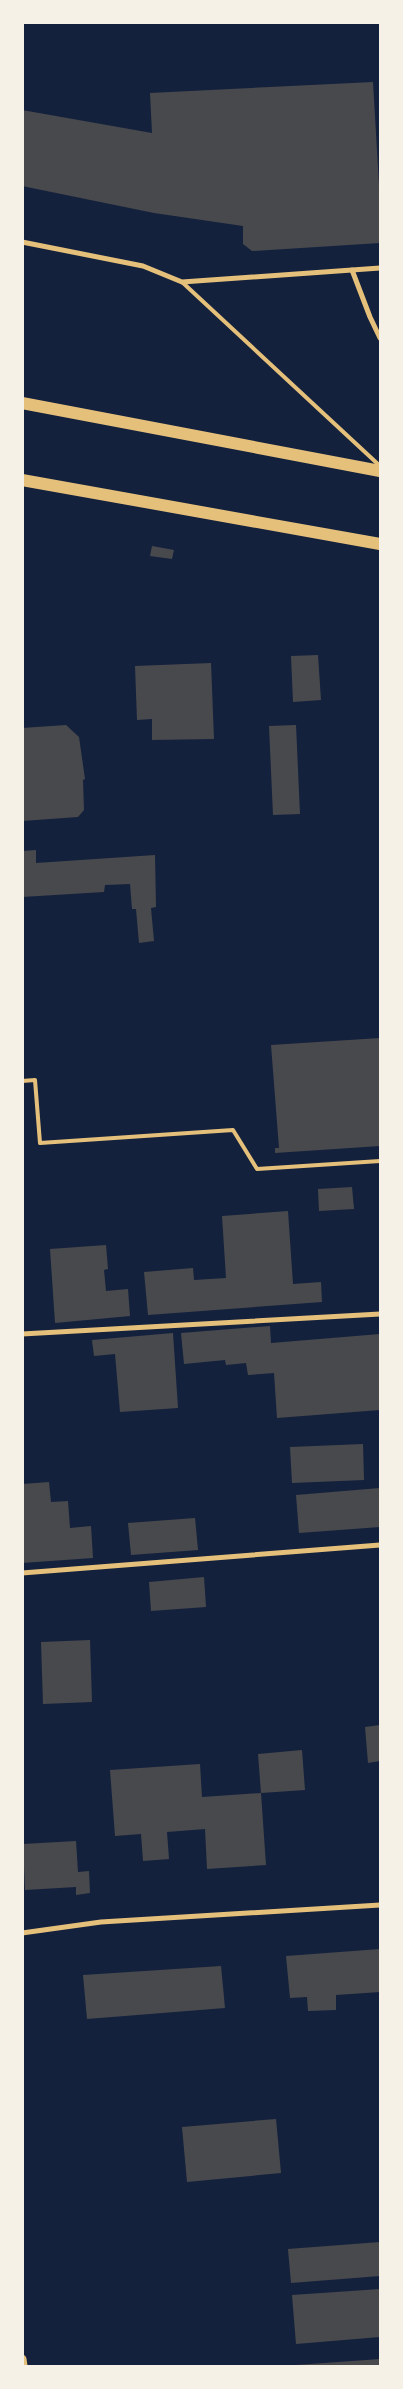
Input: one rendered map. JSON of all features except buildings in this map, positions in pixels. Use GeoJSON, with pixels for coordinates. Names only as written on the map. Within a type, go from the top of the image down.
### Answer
{"type":"FeatureCollection","features":[{"type":"Feature","properties":{"kind":"main road"},"geometry":{"type":"LineString","coordinates":[[22,403],[380,471]]}},
{"type":"Feature","properties":{"kind":"main road"},"geometry":{"type":"LineString","coordinates":[[22,480],[380,544]]}},
{"type":"Feature","properties":{"kind":"street"},"geometry":{"type":"LineString","coordinates":[[22,242],[142,266],[182,282],[380,268]]}},
{"type":"Feature","properties":{"kind":"street"},"geometry":{"type":"LineString","coordinates":[[352,270],[380,338]]}},
{"type":"Feature","properties":{"kind":"street"},"geometry":{"type":"LineString","coordinates":[[22,1334],[380,1314]]}},
{"type":"Feature","properties":{"kind":"street"},"geometry":{"type":"LineString","coordinates":[[22,1573],[380,1544]]}},
{"type":"Feature","properties":{"kind":"street"},"geometry":{"type":"LineString","coordinates":[[22,1933],[101,1922],[380,1905]]}},
{"type":"Feature","properties":{"kind":"street"},"geometry":{"type":"LineString","coordinates":[[23,2360],[23,2366]]}},
{"type":"Feature","properties":{"kind":"lane"},"geometry":{"type":"LineString","coordinates":[[182,282],[380,466]]}},
{"type":"Feature","properties":{"kind":"lane"},"geometry":{"type":"LineString","coordinates":[[22,1081],[35,1080],[40,1144],[233,1130],[257,1169],[380,1161]]}}]}
